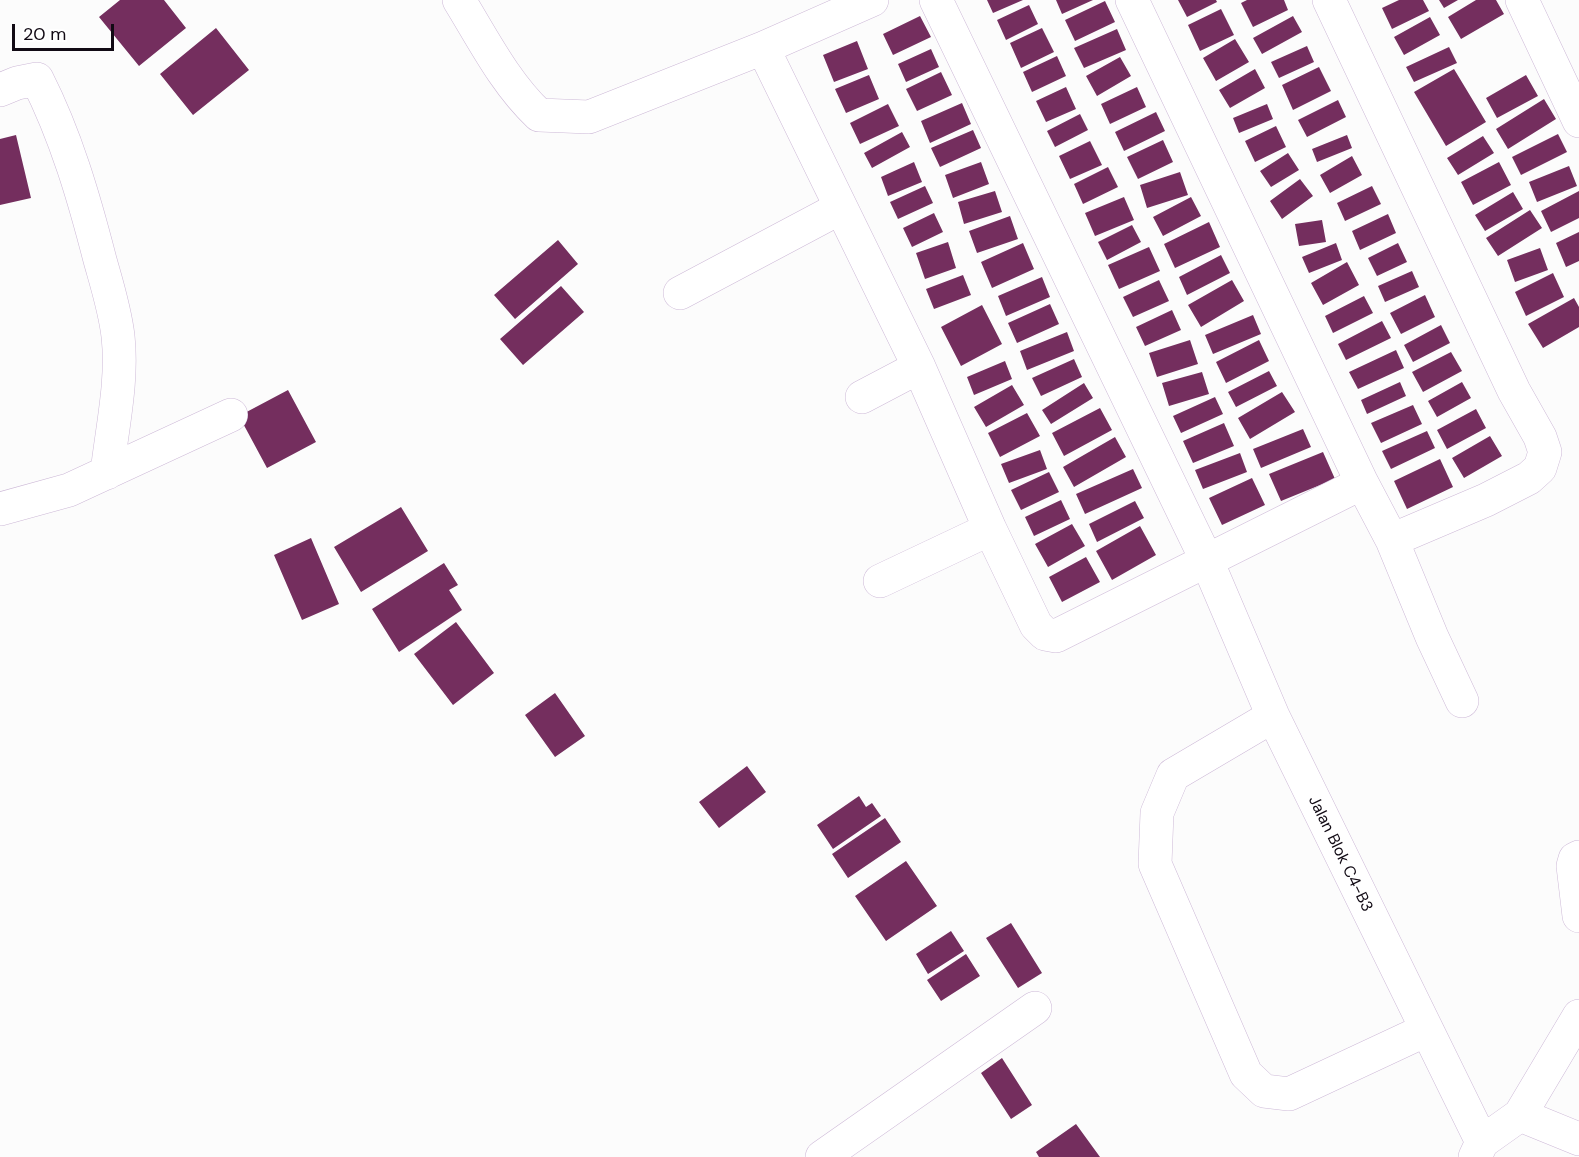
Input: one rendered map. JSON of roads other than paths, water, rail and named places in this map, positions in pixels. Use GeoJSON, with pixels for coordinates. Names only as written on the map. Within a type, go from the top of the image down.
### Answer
{"type":"FeatureCollection","features":[{"type":"Feature","properties":{"kind":"street"},"geometry":{"type":"LineString","coordinates":[[459,0],[501,67],[527,104],[539,115],[589,117],[764,48],[872,0]]}},
{"type":"Feature","properties":{"kind":"street","name":"Jalan Blok C4-B3"},"geometry":{"type":"LineString","coordinates":[[936,0],[1207,561],[1273,716],[1426,1030],[1479,1149]]}},
{"type":"Feature","properties":{"kind":"street"},"geometry":{"type":"LineString","coordinates":[[1132,0],[1362,483],[1392,540],[1423,618],[1462,701]]}},
{"type":"Feature","properties":{"kind":"street"},"geometry":{"type":"LineString","coordinates":[[1329,0],[1514,392],[1540,437],[1545,452],[1540,468],[1529,478],[1486,500],[1392,540]]}},
{"type":"Feature","properties":{"kind":"street"},"geometry":{"type":"LineString","coordinates":[[1527,2],[1579,121]]}},
{"type":"Feature","properties":{"kind":"street"},"geometry":{"type":"LineString","coordinates":[[764,48],[919,367],[990,529],[1036,625],[1045,634],[1056,636],[1362,483]]}},
{"type":"Feature","properties":{"kind":"street"},"geometry":{"type":"LineString","coordinates":[[0,90],[17,83],[37,79],[49,104],[84,199],[112,303],[118,336],[119,370],[107,473]]}},
{"type":"Feature","properties":{"kind":"street"},"geometry":{"type":"LineString","coordinates":[[680,293],[840,208]]}},
{"type":"Feature","properties":{"kind":"street"},"geometry":{"type":"LineString","coordinates":[[862,397],[919,367]]}},
{"type":"Feature","properties":{"kind":"street"},"geometry":{"type":"LineString","coordinates":[[0,509],[69,490],[231,415]]}},
{"type":"Feature","properties":{"kind":"street"},"geometry":{"type":"LineString","coordinates":[[880,580],[990,529]]}},
{"type":"Feature","properties":{"kind":"street"},"geometry":{"type":"LineString","coordinates":[[1273,716],[1173,775],[1157,813],[1155,864],[1246,1074],[1264,1091],[1289,1094],[1426,1030]]}},
{"type":"Feature","properties":{"kind":"street"},"geometry":{"type":"LineString","coordinates":[[1579,857],[1575,859],[1573,866],[1579,916]]}},
{"type":"Feature","properties":{"kind":"street"},"geometry":{"type":"LineString","coordinates":[[822,1157],[1035,1008]]}},
{"type":"Feature","properties":{"kind":"street"},"geometry":{"type":"LineString","coordinates":[[1479,1149],[1520,1115],[1579,1016]]}},
{"type":"Feature","properties":{"kind":"street"},"geometry":{"type":"LineString","coordinates":[[1520,1115],[1579,1139]]}}]}
